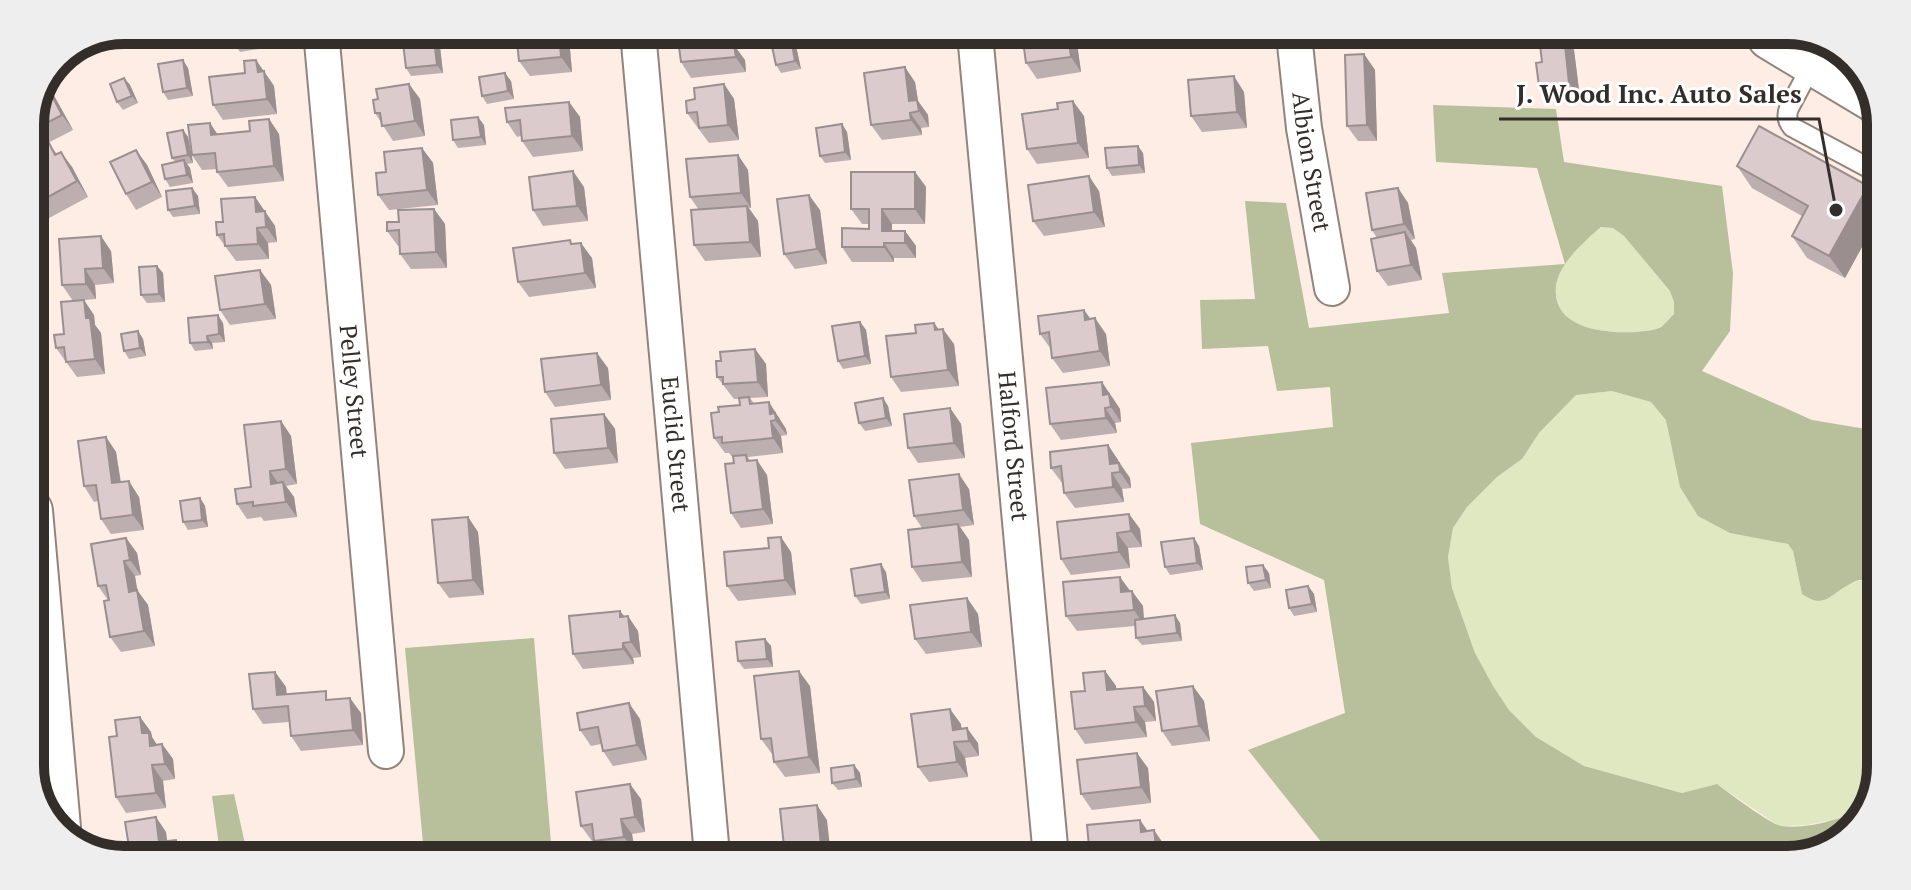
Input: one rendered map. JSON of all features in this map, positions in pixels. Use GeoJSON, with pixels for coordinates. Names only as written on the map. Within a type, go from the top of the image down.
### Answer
{"type":"FeatureCollection","features":[{"type":"Feature","properties":{"kind":"street","name":"Pelley Street"},"geometry":{"type":"LineString","coordinates":[[322,44],[386,751]]}},
{"type":"Feature","properties":{"kind":"street","name":"Euclid Street"},"geometry":{"type":"LineString","coordinates":[[639,44],[711,846]]}},
{"type":"Feature","properties":{"kind":"street","name":"Halford Street"},"geometry":{"type":"LineString","coordinates":[[976,44],[1050,846]]}},
{"type":"Feature","properties":{"kind":"street","name":"Albion Street"},"geometry":{"type":"LineString","coordinates":[[1295,44],[1304,128],[1332,288]]}},
{"type":"Feature","properties":{"kind":"street"},"geometry":{"type":"LineString","coordinates":[[1812,50],[1857,85]]}},
{"type":"Feature","properties":{"kind":"street"},"geometry":{"type":"LineString","coordinates":[[44,735],[55,805]]}},
{"type":"Feature","properties":{"kind":"lane"},"geometry":{"type":"LineString","coordinates":[[1812,50],[1787,119],[1792,127],[1867,167]]}},
{"type":"Feature","properties":{"kind":"green space"},"geometry":{"type":"Polygon","coordinates":[[[1433,105],[1556,109],[1564,162],[1722,186],[1733,273],[1730,331],[1702,371],[1812,420],[1867,429],[1867,579],[1856,581],[1822,601],[1802,594],[1793,551],[1788,544],[1730,533],[1698,516],[1680,487],[1666,420],[1651,402],[1612,391],[1576,395],[1539,433],[1522,459],[1497,477],[1467,507],[1453,528],[1448,557],[1452,588],[1475,653],[1509,710],[1536,737],[1584,766],[1682,793],[1717,784],[1781,826],[1815,824],[1850,814],[1822,838],[1787,846],[1324,846],[1248,750],[1345,713],[1324,580],[1200,524],[1191,443],[1333,427],[1330,387],[1277,391],[1268,346],[1202,349],[1200,300],[1255,299],[1245,201],[1286,203],[1309,328],[1449,313],[1442,273],[1565,264],[1537,168],[1436,162],[1433,105]],[[1601,227],[1567,261],[1556,286],[1562,312],[1571,320],[1596,330],[1646,331],[1663,326],[1674,314],[1670,291],[1624,236],[1613,228],[1601,227]]]}},
{"type":"Feature","properties":{"kind":"green space"},"geometry":{"type":"Polygon","coordinates":[[[1602,227],[1613,228],[1624,236],[1670,291],[1674,314],[1660,327],[1636,332],[1596,330],[1571,320],[1562,312],[1557,300],[1558,277],[1574,253],[1602,227]]]}},
{"type":"Feature","properties":{"kind":"green space"},"geometry":{"type":"Polygon","coordinates":[[[1612,391],[1651,402],[1783,543],[1788,544],[1793,551],[1802,594],[1824,600],[1852,582],[1867,580],[1867,766],[1861,796],[1850,815],[1807,825],[1779,826],[1717,784],[1683,793],[1584,766],[1536,737],[1509,710],[1493,687],[1475,653],[1452,588],[1448,557],[1453,528],[1467,507],[1497,477],[1522,459],[1539,433],[1576,395],[1612,391]]]}},
{"type":"Feature","properties":{"kind":"green space"},"geometry":{"type":"Polygon","coordinates":[[[534,638],[551,846],[423,846],[405,648],[534,638]]]}},
{"type":"Feature","properties":{"kind":"green space"},"geometry":{"type":"Polygon","coordinates":[[[234,794],[245,846],[219,846],[212,796],[234,794]]]}},
{"type":"Feature","properties":{"kind":"building"},"geometry":{"type":"Polygon","coordinates":[[[403,44],[435,44],[437,65],[406,68],[403,44]]]}},
{"type":"Feature","properties":{"kind":"building"},"geometry":{"type":"Polygon","coordinates":[[[517,44],[560,44],[561,57],[519,61],[517,44]]]}},
{"type":"Feature","properties":{"kind":"building"},"geometry":{"type":"Polygon","coordinates":[[[679,44],[734,45],[736,57],[681,62],[679,44]]]}},
{"type":"Feature","properties":{"kind":"building"},"geometry":{"type":"Polygon","coordinates":[[[771,44],[792,44],[795,61],[776,65],[771,44]]]}},
{"type":"Feature","properties":{"kind":"building"},"geometry":{"type":"Polygon","coordinates":[[[1023,44],[1069,44],[1071,57],[1026,63],[1023,44]]]}},
{"type":"Feature","properties":{"kind":"building"},"geometry":{"type":"Polygon","coordinates":[[[1540,44],[1565,44],[1569,83],[1539,86],[1536,63],[1542,62],[1540,44]]]}},
{"type":"Feature","properties":{"kind":"building"},"geometry":{"type":"Polygon","coordinates":[[[1364,54],[1367,125],[1347,126],[1345,55],[1364,54]]]}},
{"type":"Feature","properties":{"kind":"building"},"geometry":{"type":"Polygon","coordinates":[[[183,60],[187,88],[163,92],[158,64],[183,60]]]}},
{"type":"Feature","properties":{"kind":"building"},"geometry":{"type":"Polygon","coordinates":[[[256,60],[258,72],[264,71],[267,99],[213,105],[209,77],[245,73],[244,61],[256,60]]]}},
{"type":"Feature","properties":{"kind":"building"},"geometry":{"type":"Polygon","coordinates":[[[905,67],[909,101],[917,100],[919,111],[910,113],[911,120],[871,125],[864,73],[905,67]]]}},
{"type":"Feature","properties":{"kind":"building"},"geometry":{"type":"Polygon","coordinates":[[[505,73],[508,91],[482,96],[479,77],[505,73]]]}},
{"type":"Feature","properties":{"kind":"building"},"geometry":{"type":"Polygon","coordinates":[[[1234,76],[1237,112],[1191,116],[1188,80],[1234,76]]]}},
{"type":"Feature","properties":{"kind":"building"},"geometry":{"type":"Polygon","coordinates":[[[124,78],[132,96],[117,102],[110,84],[124,78]]]}},
{"type":"Feature","properties":{"kind":"building"},"geometry":{"type":"Polygon","coordinates":[[[409,84],[415,121],[382,126],[380,113],[375,113],[373,100],[378,99],[376,89],[409,84]]]}},
{"type":"Feature","properties":{"kind":"building"},"geometry":{"type":"Polygon","coordinates":[[[724,84],[728,125],[699,128],[697,112],[687,113],[686,101],[695,99],[694,88],[724,84]]]}},
{"type":"Feature","properties":{"kind":"building"},"geometry":{"type":"Polygon","coordinates":[[[51,93],[62,115],[44,124],[51,93]]]}},
{"type":"Feature","properties":{"kind":"building"},"geometry":{"type":"Polygon","coordinates":[[[1073,101],[1078,143],[1027,149],[1022,114],[1058,109],[1057,103],[1073,101]]]}},
{"type":"Feature","properties":{"kind":"building"},"geometry":{"type":"Polygon","coordinates":[[[569,102],[572,136],[522,141],[520,120],[507,122],[505,108],[569,102]]]}},
{"type":"Feature","properties":{"kind":"building"},"geometry":{"type":"Polygon","coordinates":[[[478,117],[481,137],[453,140],[451,120],[478,117]]]}},
{"type":"Feature","properties":{"kind":"building"},"geometry":{"type":"Polygon","coordinates":[[[269,119],[274,166],[217,172],[215,153],[192,155],[188,125],[210,123],[211,135],[250,131],[249,121],[269,119]]]}},
{"type":"Feature","properties":{"kind":"building"},"geometry":{"type":"Polygon","coordinates":[[[842,124],[845,152],[820,156],[816,128],[842,124]]]}},
{"type":"Feature","properties":{"kind":"building"},"geometry":{"type":"Polygon","coordinates":[[[1759,126],[1867,188],[1829,256],[1792,236],[1808,206],[1737,166],[1759,126]]]}},
{"type":"Feature","properties":{"kind":"building"},"geometry":{"type":"Polygon","coordinates":[[[183,130],[188,155],[172,158],[167,133],[183,130]]]}},
{"type":"Feature","properties":{"kind":"building"},"geometry":{"type":"Polygon","coordinates":[[[49,143],[55,155],[61,152],[77,181],[44,199],[44,146],[49,143]]]}},
{"type":"Feature","properties":{"kind":"building"},"geometry":{"type":"Polygon","coordinates":[[[1138,146],[1139,165],[1107,168],[1105,148],[1138,146]]]}},
{"type":"Feature","properties":{"kind":"building"},"geometry":{"type":"Polygon","coordinates":[[[422,148],[427,190],[378,195],[376,173],[386,172],[384,152],[422,148]]]}},
{"type":"Feature","properties":{"kind":"building"},"geometry":{"type":"Polygon","coordinates":[[[136,150],[152,182],[126,194],[110,162],[136,150]]]}},
{"type":"Feature","properties":{"kind":"building"},"geometry":{"type":"Polygon","coordinates":[[[738,155],[741,193],[690,197],[686,159],[738,155]]]}},
{"type":"Feature","properties":{"kind":"building"},"geometry":{"type":"Polygon","coordinates":[[[184,160],[187,175],[165,179],[162,165],[184,160]]]}},
{"type":"Feature","properties":{"kind":"building"},"geometry":{"type":"Polygon","coordinates":[[[573,171],[577,206],[533,210],[529,177],[573,171]]]}},
{"type":"Feature","properties":{"kind":"building"},"geometry":{"type":"Polygon","coordinates":[[[851,172],[915,172],[915,209],[882,209],[882,231],[905,231],[905,243],[884,243],[884,247],[842,247],[842,228],[869,229],[869,209],[851,209],[851,172]]]}},
{"type":"Feature","properties":{"kind":"building"},"geometry":{"type":"Polygon","coordinates":[[[1089,176],[1094,212],[1033,221],[1028,185],[1089,176]]]}},
{"type":"Feature","properties":{"kind":"building"},"geometry":{"type":"Polygon","coordinates":[[[192,188],[195,206],[168,210],[166,191],[192,188]]]}},
{"type":"Feature","properties":{"kind":"building"},"geometry":{"type":"Polygon","coordinates":[[[1398,188],[1404,224],[1372,230],[1366,193],[1398,188]]]}},
{"type":"Feature","properties":{"kind":"building"},"geometry":{"type":"Polygon","coordinates":[[[809,195],[817,249],[784,254],[777,199],[809,195]]]}},
{"type":"Feature","properties":{"kind":"building"},"geometry":{"type":"Polygon","coordinates":[[[255,197],[256,212],[265,211],[266,227],[257,228],[258,244],[225,246],[224,234],[217,235],[216,222],[223,222],[221,199],[255,197]]]}},
{"type":"Feature","properties":{"kind":"building"},"geometry":{"type":"Polygon","coordinates":[[[747,206],[750,242],[694,245],[691,210],[747,206]]]}},
{"type":"Feature","properties":{"kind":"building"},"geometry":{"type":"Polygon","coordinates":[[[434,209],[436,252],[400,254],[399,230],[387,231],[387,222],[399,222],[398,210],[434,209]]]}},
{"type":"Feature","properties":{"kind":"building"},"geometry":{"type":"Polygon","coordinates":[[[1405,232],[1411,265],[1377,271],[1371,239],[1405,232]]]}},
{"type":"Feature","properties":{"kind":"building"},"geometry":{"type":"Polygon","coordinates":[[[101,236],[103,268],[85,269],[86,284],[62,285],[59,239],[101,236]]]}},
{"type":"Feature","properties":{"kind":"building"},"geometry":{"type":"Polygon","coordinates":[[[570,240],[571,244],[581,243],[585,273],[518,282],[513,248],[570,240]]]}},
{"type":"Feature","properties":{"kind":"building"},"geometry":{"type":"Polygon","coordinates":[[[157,266],[159,294],[141,295],[139,267],[157,266]]]}},
{"type":"Feature","properties":{"kind":"building"},"geometry":{"type":"Polygon","coordinates":[[[260,270],[265,304],[220,310],[215,276],[260,270]]]}},
{"type":"Feature","properties":{"kind":"building"},"geometry":{"type":"Polygon","coordinates":[[[84,300],[86,318],[90,318],[95,359],[66,362],[64,347],[56,348],[54,335],[64,334],[61,302],[84,300]]]}},
{"type":"Feature","properties":{"kind":"building"},"geometry":{"type":"Polygon","coordinates":[[[1084,310],[1085,320],[1095,318],[1100,351],[1052,358],[1049,332],[1040,334],[1038,316],[1084,310]]]}},
{"type":"Feature","properties":{"kind":"building"},"geometry":{"type":"Polygon","coordinates":[[[218,315],[219,334],[207,336],[208,342],[190,343],[188,318],[218,315]]]}},
{"type":"Feature","properties":{"kind":"building"},"geometry":{"type":"Polygon","coordinates":[[[860,322],[865,356],[838,361],[832,326],[860,322]]]}},
{"type":"Feature","properties":{"kind":"building"},"geometry":{"type":"Polygon","coordinates":[[[934,323],[935,330],[943,329],[948,370],[891,377],[886,336],[916,333],[915,325],[934,323]]]}},
{"type":"Feature","properties":{"kind":"building"},"geometry":{"type":"Polygon","coordinates":[[[138,331],[140,348],[124,351],[121,334],[138,331]]]}},
{"type":"Feature","properties":{"kind":"building"},"geometry":{"type":"Polygon","coordinates":[[[755,349],[758,382],[723,384],[723,377],[717,377],[716,361],[721,361],[720,352],[755,349]]]}},
{"type":"Feature","properties":{"kind":"building"},"geometry":{"type":"Polygon","coordinates":[[[597,353],[601,385],[545,392],[541,359],[597,353]]]}},
{"type":"Feature","properties":{"kind":"building"},"geometry":{"type":"Polygon","coordinates":[[[1102,382],[1103,395],[1109,394],[1111,407],[1105,408],[1106,418],[1050,424],[1046,388],[1102,382]]]}},
{"type":"Feature","properties":{"kind":"building"},"geometry":{"type":"Polygon","coordinates":[[[749,397],[750,404],[769,402],[770,414],[775,413],[776,420],[771,421],[773,438],[722,443],[722,437],[714,438],[711,413],[719,412],[718,407],[740,405],[739,398],[749,397]]]}},
{"type":"Feature","properties":{"kind":"building"},"geometry":{"type":"Polygon","coordinates":[[[883,398],[886,418],[859,423],[855,403],[883,398]]]}},
{"type":"Feature","properties":{"kind":"building"},"geometry":{"type":"Polygon","coordinates":[[[950,408],[954,443],[908,448],[904,414],[950,408]]]}},
{"type":"Feature","properties":{"kind":"building"},"geometry":{"type":"Polygon","coordinates":[[[604,414],[608,448],[554,453],[551,419],[604,414]]]}},
{"type":"Feature","properties":{"kind":"building"},"geometry":{"type":"Polygon","coordinates":[[[281,421],[286,469],[270,471],[271,484],[283,482],[286,502],[253,506],[253,502],[237,504],[235,489],[251,487],[244,425],[281,421]]]}},
{"type":"Feature","properties":{"kind":"building"},"geometry":{"type":"Polygon","coordinates":[[[106,437],[112,483],[129,481],[133,515],[101,519],[96,485],[84,486],[78,441],[106,437]]]}},
{"type":"Feature","properties":{"kind":"building"},"geometry":{"type":"Polygon","coordinates":[[[1108,445],[1110,464],[1119,463],[1120,472],[1112,473],[1113,487],[1064,493],[1061,466],[1051,468],[1050,452],[1108,445]]]}},
{"type":"Feature","properties":{"kind":"building"},"geometry":{"type":"Polygon","coordinates":[[[746,455],[747,461],[757,460],[763,509],[731,513],[725,464],[734,463],[733,456],[746,455]]]}},
{"type":"Feature","properties":{"kind":"building"},"geometry":{"type":"Polygon","coordinates":[[[959,474],[963,510],[914,516],[909,480],[959,474]]]}},
{"type":"Feature","properties":{"kind":"building"},"geometry":{"type":"Polygon","coordinates":[[[200,498],[202,520],[183,522],[180,501],[200,498]]]}},
{"type":"Feature","properties":{"kind":"building"},"geometry":{"type":"Polygon","coordinates":[[[1129,514],[1131,531],[1117,533],[1119,552],[1061,559],[1057,522],[1129,514]]]}},
{"type":"Feature","properties":{"kind":"building"},"geometry":{"type":"Polygon","coordinates":[[[468,517],[473,580],[438,583],[432,520],[468,517]]]}},
{"type":"Feature","properties":{"kind":"building"},"geometry":{"type":"Polygon","coordinates":[[[958,524],[962,562],[912,567],[908,530],[958,524]]]}},
{"type":"Feature","properties":{"kind":"building"},"geometry":{"type":"Polygon","coordinates":[[[781,537],[785,580],[727,586],[724,552],[769,548],[768,538],[781,537]]]}},
{"type":"Feature","properties":{"kind":"building"},"geometry":{"type":"Polygon","coordinates":[[[126,538],[130,560],[124,561],[129,592],[137,590],[144,631],[110,637],[104,601],[109,600],[106,585],[98,586],[91,544],[126,538]]]}},
{"type":"Feature","properties":{"kind":"building"},"geometry":{"type":"Polygon","coordinates":[[[1194,538],[1197,563],[1165,567],[1161,542],[1194,538]]]}},
{"type":"Feature","properties":{"kind":"building"},"geometry":{"type":"Polygon","coordinates":[[[881,564],[885,592],[855,596],[851,569],[881,564]]]}},
{"type":"Feature","properties":{"kind":"building"},"geometry":{"type":"Polygon","coordinates":[[[1263,565],[1266,580],[1248,583],[1246,567],[1263,565]]]}},
{"type":"Feature","properties":{"kind":"building"},"geometry":{"type":"Polygon","coordinates":[[[1120,577],[1121,592],[1132,591],[1134,610],[1066,616],[1063,582],[1120,577]]]}},
{"type":"Feature","properties":{"kind":"building"},"geometry":{"type":"Polygon","coordinates":[[[1308,586],[1312,604],[1289,608],[1286,590],[1308,586]]]}},
{"type":"Feature","properties":{"kind":"building"},"geometry":{"type":"Polygon","coordinates":[[[967,598],[971,632],[915,639],[910,605],[967,598]]]}},
{"type":"Feature","properties":{"kind":"building"},"geometry":{"type":"Polygon","coordinates":[[[620,611],[620,617],[628,616],[631,642],[623,643],[623,649],[573,654],[569,616],[620,611]]]}},
{"type":"Feature","properties":{"kind":"building"},"geometry":{"type":"Polygon","coordinates":[[[1175,615],[1177,633],[1136,638],[1135,620],[1175,615]]]}},
{"type":"Feature","properties":{"kind":"building"},"geometry":{"type":"Polygon","coordinates":[[[765,639],[767,659],[738,661],[736,642],[765,639]]]}},
{"type":"Feature","properties":{"kind":"building"},"geometry":{"type":"Polygon","coordinates":[[[799,671],[809,757],[774,762],[771,738],[761,739],[754,676],[799,671]]]}},
{"type":"Feature","properties":{"kind":"building"},"geometry":{"type":"Polygon","coordinates":[[[1105,671],[1107,690],[1143,687],[1145,706],[1134,707],[1136,722],[1075,729],[1071,692],[1085,691],[1083,673],[1105,671]]]}},
{"type":"Feature","properties":{"kind":"building"},"geometry":{"type":"Polygon","coordinates":[[[275,672],[277,695],[326,691],[326,700],[350,698],[353,730],[291,736],[288,706],[253,709],[249,674],[275,672]]]}},
{"type":"Feature","properties":{"kind":"building"},"geometry":{"type":"Polygon","coordinates":[[[1193,686],[1199,726],[1162,731],[1156,691],[1193,686]]]}},
{"type":"Feature","properties":{"kind":"building"},"geometry":{"type":"Polygon","coordinates":[[[629,703],[637,745],[603,751],[598,727],[580,730],[577,713],[629,703]]]}},
{"type":"Feature","properties":{"kind":"building"},"geometry":{"type":"Polygon","coordinates":[[[950,709],[953,730],[967,728],[969,741],[954,742],[957,762],[918,767],[911,714],[950,709]]]}},
{"type":"Feature","properties":{"kind":"building"},"geometry":{"type":"Polygon","coordinates":[[[140,717],[142,733],[149,733],[150,746],[162,744],[165,764],[152,765],[156,793],[116,797],[109,737],[117,736],[115,720],[140,717]]]}},
{"type":"Feature","properties":{"kind":"building"},"geometry":{"type":"Polygon","coordinates":[[[1137,753],[1141,787],[1081,794],[1077,760],[1137,753]]]}},
{"type":"Feature","properties":{"kind":"building"},"geometry":{"type":"Polygon","coordinates":[[[854,765],[856,779],[832,783],[831,768],[854,765]]]}},
{"type":"Feature","properties":{"kind":"building"},"geometry":{"type":"Polygon","coordinates":[[[630,784],[635,817],[621,819],[624,837],[594,841],[592,824],[581,826],[576,792],[630,784]]]}},
{"type":"Feature","properties":{"kind":"building"},"geometry":{"type":"Polygon","coordinates":[[[817,805],[821,846],[784,846],[780,809],[817,805]]]}},
{"type":"Feature","properties":{"kind":"building"},"geometry":{"type":"Polygon","coordinates":[[[156,817],[159,842],[176,840],[177,846],[129,846],[125,822],[156,817]]]}},
{"type":"Feature","properties":{"kind":"building"},"geometry":{"type":"Polygon","coordinates":[[[1140,820],[1141,832],[1154,830],[1156,846],[1089,846],[1087,825],[1140,820]]]}},
{"type":"Feature","properties":{"kind":"place","name":"J. Wood Inc. Auto Sales"},"geometry":{"type":"Point","coordinates":[1836,210]}}]}
